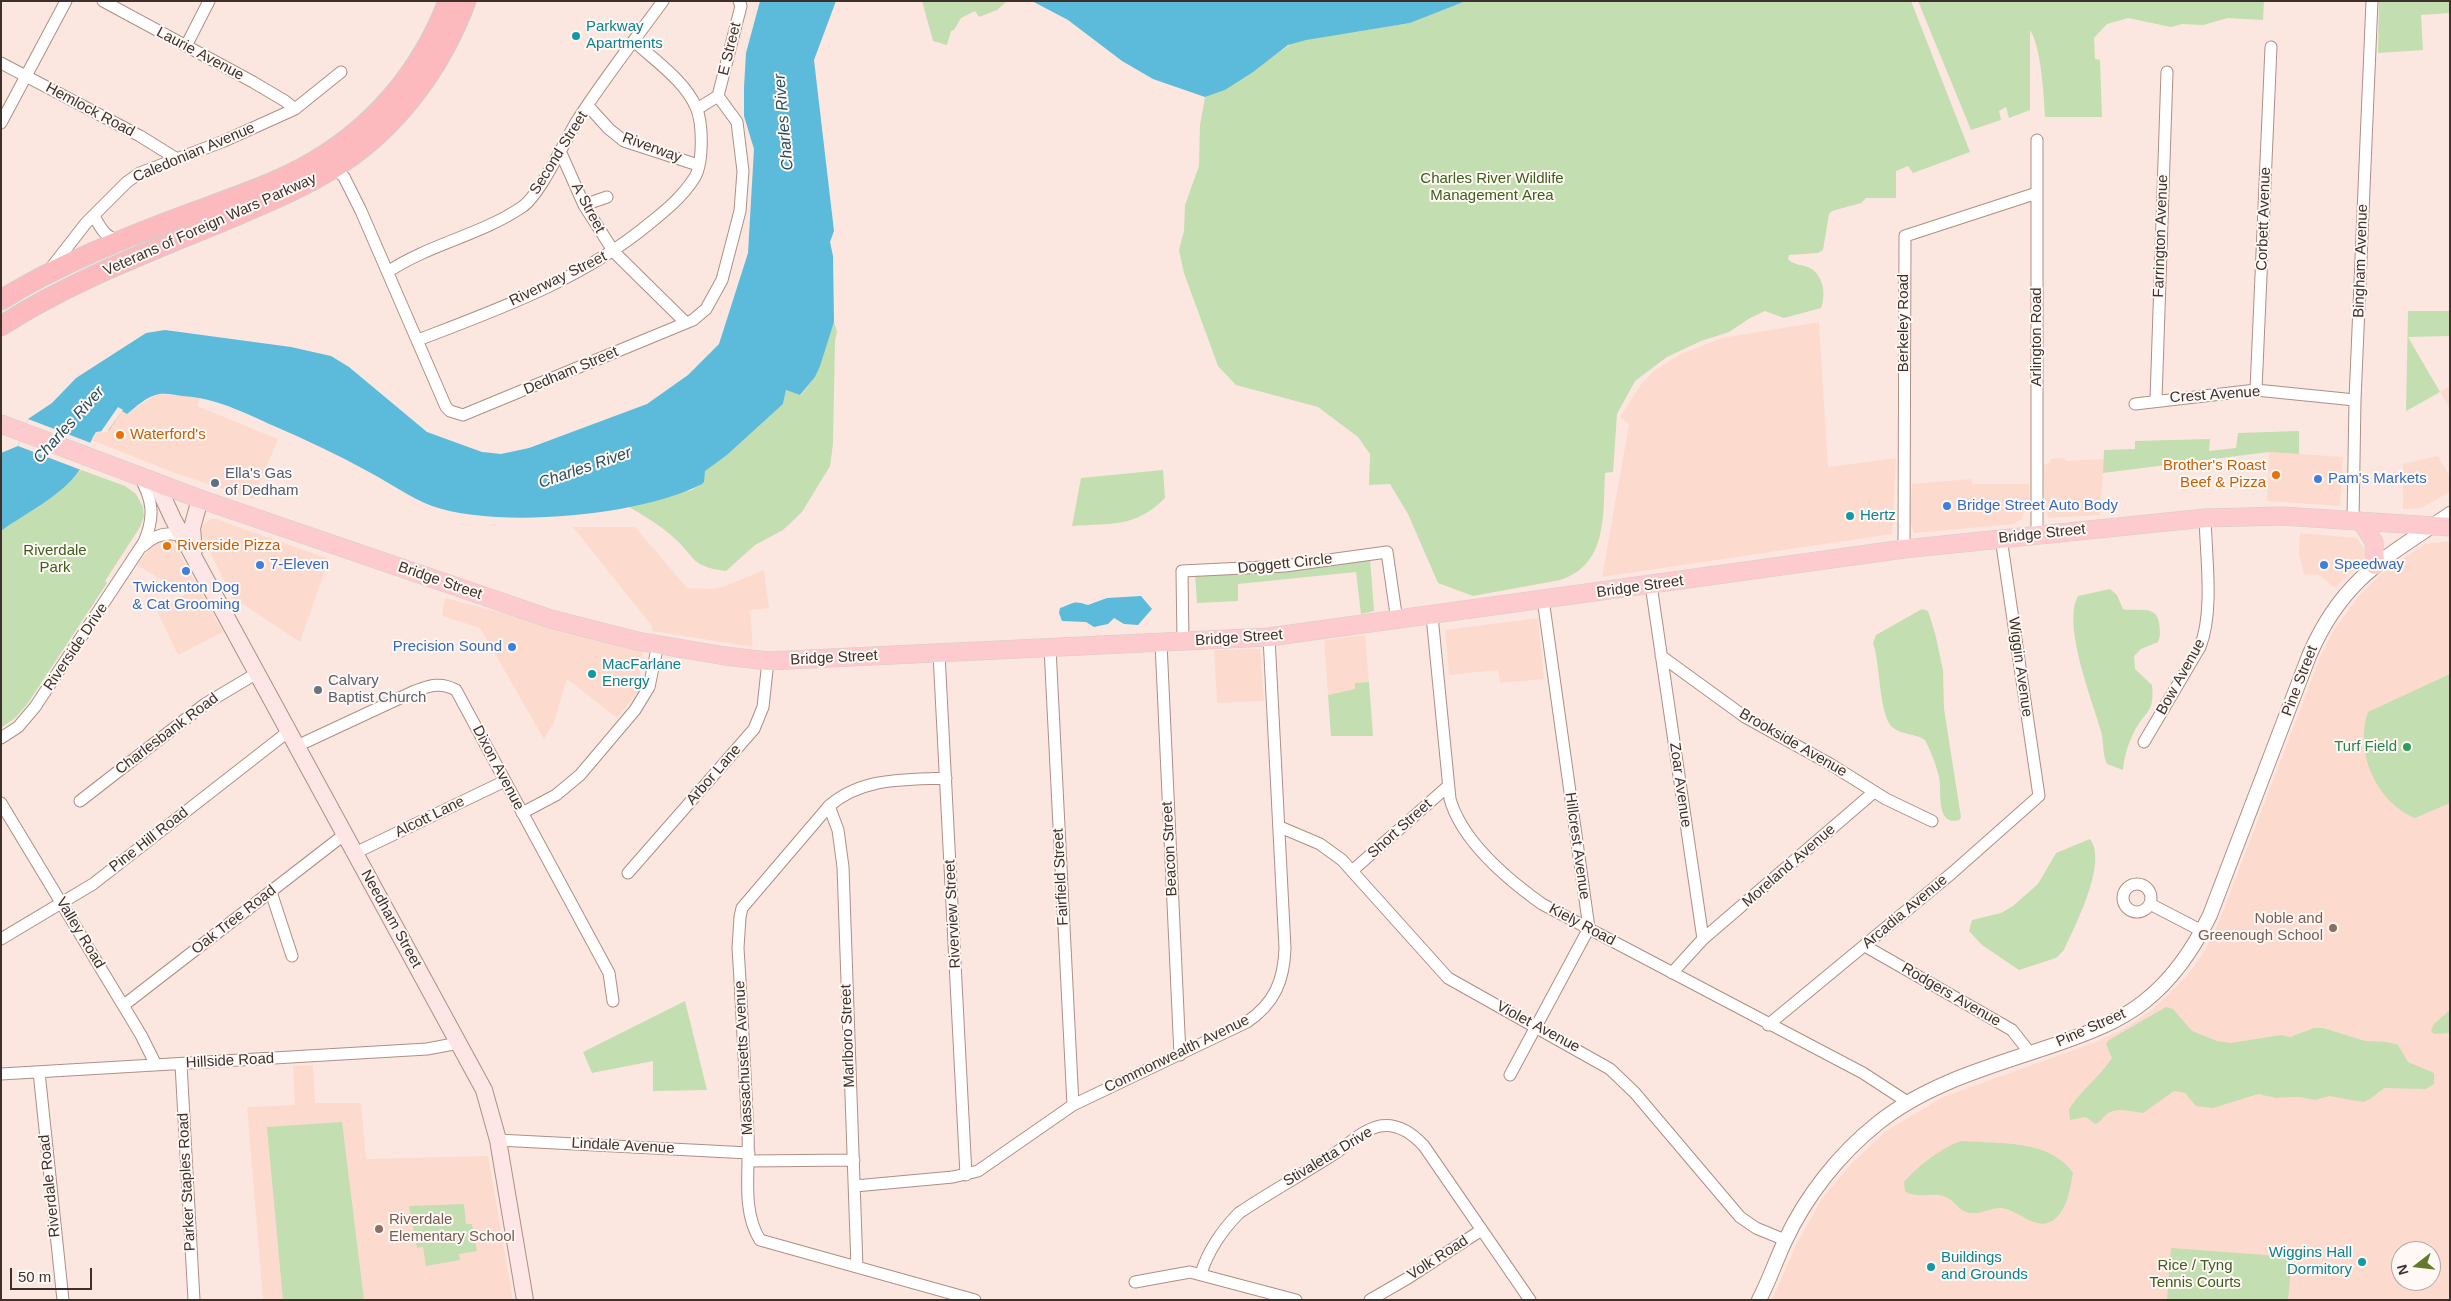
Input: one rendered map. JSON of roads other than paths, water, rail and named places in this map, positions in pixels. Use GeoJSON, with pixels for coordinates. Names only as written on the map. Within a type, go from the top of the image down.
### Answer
{"type":"FeatureCollection","features":[{"type":"Feature","properties":{"kind":"highway","name":"Veterans of Foreign Wars Parkway"},"geometry":{"type":"LineString","coordinates":[[1,300],[44,276],[122,241],[275,181],[311,163],[336,147],[370,120],[400,87],[429,44],[448,1]]}},
{"type":"Feature","properties":{"kind":"highway","name":"Veterans of Foreign Wars Parkway"},"geometry":{"type":"LineString","coordinates":[[1,326],[81,282],[283,195],[335,168],[376,136],[410,100],[443,52],[466,1]]}},
{"type":"Feature","properties":{"kind":"highway"},"geometry":{"type":"LineString","coordinates":[[1,292],[44,276]]}},
{"type":"Feature","properties":{"kind":"main road","name":"Bridge Street"},"geometry":{"type":"LineString","coordinates":[[1,424],[200,499],[551,619],[606,634],[725,656],[768,661],[1269,637],[1397,621],[1904,549],[2205,518],[2282,516],[2441,527]]}},
{"type":"Feature","properties":{"kind":"main road","name":"Needham Street"},"geometry":{"type":"LineString","coordinates":[[156,482],[183,536],[484,1090],[498,1140],[525,1300]]}},
{"type":"Feature","properties":{"kind":"main road","name":"Needham Street"},"geometry":{"type":"LineString","coordinates":[[197,559],[193,547],[192,531],[200,499]]}},
{"type":"Feature","properties":{"kind":"main road"},"geometry":{"type":"LineString","coordinates":[[2357,520],[2374,542],[2375,565]]}},
{"type":"Feature","properties":{"kind":"street"},"geometry":{"type":"LineString","coordinates":[[1,123],[66,1]]}},
{"type":"Feature","properties":{"kind":"street","name":"Laurie Avenue"},"geometry":{"type":"LineString","coordinates":[[103,1],[285,101],[295,110]]}},
{"type":"Feature","properties":{"kind":"street"},"geometry":{"type":"LineString","coordinates":[[186,46],[209,1]]}},
{"type":"Feature","properties":{"kind":"street","name":"Second Street"},"geometry":{"type":"LineString","coordinates":[[389,271],[410,257],[480,228],[522,207],[560,152],[588,106],[663,1]]}},
{"type":"Feature","properties":{"kind":"street","name":"E Street"},"geometry":{"type":"LineString","coordinates":[[718,96],[741,6],[740,1]]}},
{"type":"Feature","properties":{"kind":"street","name":"Bingham Avenue"},"geometry":{"type":"LineString","coordinates":[[2357,520],[2355,400],[2372,1]]}},
{"type":"Feature","properties":{"kind":"street"},"geometry":{"type":"LineString","coordinates":[[634,41],[688,91],[697,109],[718,96]]}},
{"type":"Feature","properties":{"kind":"street","name":"Corbett Avenue"},"geometry":{"type":"LineString","coordinates":[[2256,390],[2271,47]]}},
{"type":"Feature","properties":{"kind":"street","name":"Hemlock Road"},"geometry":{"type":"LineString","coordinates":[[1,63],[140,136],[177,159]]}},
{"type":"Feature","properties":{"kind":"street","name":"Caledonian Avenue"},"geometry":{"type":"LineString","coordinates":[[44,276],[122,185],[140,173],[295,110],[341,72]]}},
{"type":"Feature","properties":{"kind":"street","name":"Farrington Avenue"},"geometry":{"type":"LineString","coordinates":[[2156,400],[2167,72]]}},
{"type":"Feature","properties":{"kind":"street","name":"Dedham Street"},"geometry":{"type":"LineString","coordinates":[[335,168],[344,177],[389,271],[446,407],[457,414],[463,415],[686,323],[706,309],[722,280],[740,211],[743,171],[737,122],[718,96]]}},
{"type":"Feature","properties":{"kind":"street","name":"Riverway"},"geometry":{"type":"LineString","coordinates":[[588,106],[609,129],[624,141],[698,165]]}},
{"type":"Feature","properties":{"kind":"street","name":"Riverway Street"},"geometry":{"type":"LineString","coordinates":[[418,340],[545,288],[598,262],[614,252],[667,210],[695,179],[702,143],[697,109]]}},
{"type":"Feature","properties":{"kind":"street","name":"Arlington Road"},"geometry":{"type":"LineString","coordinates":[[2037,140],[2037,534]]}},
{"type":"Feature","properties":{"kind":"street","name":"A Street"},"geometry":{"type":"LineString","coordinates":[[560,152],[584,205],[614,252],[686,323]]}},
{"type":"Feature","properties":{"kind":"street","name":"Berkeley Road"},"geometry":{"type":"LineString","coordinates":[[1904,549],[1905,236],[2037,193]]}},
{"type":"Feature","properties":{"kind":"street"},"geometry":{"type":"LineString","coordinates":[[584,205],[607,197]]}},
{"type":"Feature","properties":{"kind":"street"},"geometry":{"type":"LineString","coordinates":[[94,216],[102,231],[110,238],[122,241]]}},
{"type":"Feature","properties":{"kind":"street","name":"Crest Avenue"},"geometry":{"type":"LineString","coordinates":[[2134,404],[2256,390],[2355,400]]}},
{"type":"Feature","properties":{"kind":"street","name":"Riverside Drive"},"geometry":{"type":"LineString","coordinates":[[1,738],[18,727],[30,714],[141,548],[149,531],[153,510],[149,495],[139,476]]}},
{"type":"Feature","properties":{"kind":"street","name":"Pine Street"},"geometry":{"type":"LineString","coordinates":[[1759,1300],[1785,1240],[1812,1194],[1842,1156],[1879,1122],[1909,1103],[1954,1080],[2089,1032],[2133,1010],[2157,990],[2178,968],[2202,931],[2315,641],[2330,615],[2350,590],[2375,565],[2441,527],[2450,514]]}},
{"type":"Feature","properties":{"kind":"street","name":"Bow Avenue"},"geometry":{"type":"LineString","coordinates":[[2144,742],[2205,636],[2208,614],[2205,518]]}},
{"type":"Feature","properties":{"kind":"street","name":"Riverside Drive"},"geometry":{"type":"LineString","coordinates":[[141,548],[159,536],[171,534],[183,536]]}},
{"type":"Feature","properties":{"kind":"street","name":"Wiggin Avenue"},"geometry":{"type":"LineString","coordinates":[[2001,538],[2040,796]]}},
{"type":"Feature","properties":{"kind":"street","name":"Doggett Circle"},"geometry":{"type":"LineString","coordinates":[[1183,642],[1182,572],[1285,566],[1388,552],[1397,621]]}},
{"type":"Feature","properties":{"kind":"street","name":"Zoar Avenue"},"geometry":{"type":"LineString","coordinates":[[1651,585],[1703,939]]}},
{"type":"Feature","properties":{"kind":"street","name":"Hillcrest Avenue"},"geometry":{"type":"LineString","coordinates":[[1543,600],[1589,928]]}},
{"type":"Feature","properties":{"kind":"street","name":"Kiely Road"},"geometry":{"type":"LineString","coordinates":[[1432,616],[1447,787],[1452,809],[1461,826],[1501,872],[1542,904],[1768,1025],[1863,1073],[1909,1103]]}},
{"type":"Feature","properties":{"kind":"street","name":"Commonwealth Avenue"},"geometry":{"type":"LineString","coordinates":[[855,1186],[966,1175],[989,1166],[1073,1105],[1258,1014],[1268,1005],[1281,981],[1285,948],[1269,637]]}},
{"type":"Feature","properties":{"kind":"street","name":"Beacon Street"},"geometry":{"type":"LineString","coordinates":[[1160,643],[1180,1054]]}},
{"type":"Feature","properties":{"kind":"street"},"geometry":{"type":"LineString","coordinates":[[522,813],[556,794],[580,775],[635,710],[648,687],[658,644]]}},
{"type":"Feature","properties":{"kind":"street","name":"Fairfield Street"},"geometry":{"type":"LineString","coordinates":[[1050,648],[1073,1105]]}},
{"type":"Feature","properties":{"kind":"street","name":"Riverview Street"},"geometry":{"type":"LineString","coordinates":[[939,654],[966,1175]]}},
{"type":"Feature","properties":{"kind":"street","name":"Brookside Avenue"},"geometry":{"type":"LineString","coordinates":[[1661,656],[1745,717],[1830,764],[1874,792],[1932,821]]}},
{"type":"Feature","properties":{"kind":"street","name":"Arbor Lane"},"geometry":{"type":"LineString","coordinates":[[628,873],[754,730],[763,707],[768,661]]}},
{"type":"Feature","properties":{"kind":"street","name":"Charlesbank Road"},"geometry":{"type":"LineString","coordinates":[[80,801],[205,704],[257,673]]}},
{"type":"Feature","properties":{"kind":"street","name":"Dixon Avenue"},"geometry":{"type":"LineString","coordinates":[[297,746],[415,691],[433,685],[445,684],[456,690],[609,973],[613,1001]]}},
{"type":"Feature","properties":{"kind":"street","name":"Pine Hill Road"},"geometry":{"type":"LineString","coordinates":[[1,939],[63,904],[93,884],[289,731]]}},
{"type":"Feature","properties":{"kind":"street","name":"Massachusetts Avenue"},"geometry":{"type":"LineString","coordinates":[[946,778],[894,781],[856,787],[842,794],[829,806],[742,908],[738,948],[749,1157],[748,1200],[750,1216],[760,1240],[788,1250],[975,1300]]}},
{"type":"Feature","properties":{"kind":"street","name":"Alcott Lane"},"geometry":{"type":"LineString","coordinates":[[355,853],[505,781]]}},
{"type":"Feature","properties":{"kind":"street","name":"Short Street"},"geometry":{"type":"LineString","coordinates":[[1352,871],[1447,787]]}},
{"type":"Feature","properties":{"kind":"street","name":"Moreland Avenue"},"geometry":{"type":"LineString","coordinates":[[1703,939],[1874,792]]}},
{"type":"Feature","properties":{"kind":"street","name":"Arcadia Avenue"},"geometry":{"type":"LineString","coordinates":[[1768,1025],[1865,946],[2040,796]]}},
{"type":"Feature","properties":{"kind":"street","name":"Valley Road"},"geometry":{"type":"LineString","coordinates":[[1,803],[124,1006],[156,1065]]}},
{"type":"Feature","properties":{"kind":"street","name":"Marlboro Street"},"geometry":{"type":"LineString","coordinates":[[829,806],[838,830],[843,866],[855,1186],[856,1267]]}},
{"type":"Feature","properties":{"kind":"street","name":"Violet Avenue"},"geometry":{"type":"LineString","coordinates":[[1280,827],[1320,844],[1352,871],[1448,978],[1537,1026],[1610,1069],[1635,1093],[1740,1218],[1756,1228],[1785,1240]]}},
{"type":"Feature","properties":{"kind":"street","name":"Oak Tree Road"},"geometry":{"type":"LineString","coordinates":[[124,1006],[345,834]]}},
{"type":"Feature","properties":{"kind":"street"},"geometry":{"type":"LineString","coordinates":[[271,892],[292,956]]}},
{"type":"Feature","properties":{"kind":"street"},"geometry":{"type":"LineString","coordinates":[[2150,904],[2202,931]]}},
{"type":"Feature","properties":{"kind":"street"},"geometry":{"type":"LineString","coordinates":[[1510,1075],[1589,928]]}},
{"type":"Feature","properties":{"kind":"street"},"geometry":{"type":"LineString","coordinates":[[1672,973],[1703,939]]}},
{"type":"Feature","properties":{"kind":"street","name":"Rodgers Avenue"},"geometry":{"type":"LineString","coordinates":[[1865,946],[2012,1030],[2030,1053]]}},
{"type":"Feature","properties":{"kind":"street","name":"Hillside Road"},"geometry":{"type":"LineString","coordinates":[[1,1074],[426,1049],[459,1043]]}},
{"type":"Feature","properties":{"kind":"street","name":"Parker Staples Road"},"geometry":{"type":"LineString","coordinates":[[181,1064],[194,1300]]}},
{"type":"Feature","properties":{"kind":"street","name":"Riverdale Road"},"geometry":{"type":"LineString","coordinates":[[39,1072],[63,1300]]}},
{"type":"Feature","properties":{"kind":"street","name":"Stivaletta Drive"},"geometry":{"type":"LineString","coordinates":[[1201,1274],[1204,1263],[1219,1239],[1229,1224],[1239,1214],[1334,1154],[1363,1133],[1382,1126],[1399,1128],[1412,1134],[1424,1146],[1480,1231],[1530,1300]]}},
{"type":"Feature","properties":{"kind":"street","name":"Lindale Avenue"},"geometry":{"type":"LineString","coordinates":[[498,1140],[749,1157],[854,1160]]}},
{"type":"Feature","properties":{"kind":"street","name":"Volk Road"},"geometry":{"type":"LineString","coordinates":[[1370,1300],[1408,1278],[1480,1231]]}},
{"type":"Feature","properties":{"kind":"street"},"geometry":{"type":"LineString","coordinates":[[1135,1282],[1179,1273],[1201,1274],[1296,1300]]}},
{"type":"Feature","properties":{"kind":"water","name":"Charles River"},"geometry":{"type":"Polygon","coordinates":[[[760,1],[836,1],[814,60],[834,231],[830,242],[833,256],[834,322],[815,377],[800,395],[786,390],[783,404],[727,455],[705,471],[702,484],[676,495],[643,504],[568,516],[493,517],[460,513],[432,506],[334,454],[240,411],[194,397],[162,394],[146,399],[127,414],[122,411],[109,430],[96,432],[82,467],[71,480],[53,496],[1,531],[1,453],[18,446],[28,419],[52,403],[76,378],[146,333],[165,330],[291,347],[331,356],[349,367],[427,432],[482,452],[501,454],[529,448],[647,404],[688,375],[719,344],[748,253],[754,149],[744,116],[744,87],[746,53],[760,1]]]}},
{"type":"Feature","properties":{"kind":"water"},"geometry":{"type":"Polygon","coordinates":[[[1032,1],[1466,1],[1410,23],[1306,40],[1288,45],[1253,72],[1225,90],[1205,97],[1153,79],[1122,61],[1068,20],[1032,1]]]}},
{"type":"Feature","properties":{"kind":"water"},"geometry":{"type":"Polygon","coordinates":[[[1141,596],[1152,609],[1138,625],[1124,624],[1114,618],[1108,624],[1094,627],[1086,622],[1062,621],[1059,613],[1060,608],[1074,603],[1088,605],[1107,598],[1141,596]]]}},
{"type":"Feature","properties":{"kind":"place","name":"Parkway Apartments"},"geometry":{"type":"Point","coordinates":[576,36]}},
{"type":"Feature","properties":{"kind":"place","name":"Waterford's"},"geometry":{"type":"Point","coordinates":[120,435]}},
{"type":"Feature","properties":{"kind":"place","name":"Brother's Roast Beef & Pizza"},"geometry":{"type":"Point","coordinates":[2276,475]}},
{"type":"Feature","properties":{"kind":"place","name":"Pam's Markets"},"geometry":{"type":"Point","coordinates":[2318,479]}},
{"type":"Feature","properties":{"kind":"place","name":"Ella's Gas of Dedham"},"geometry":{"type":"Point","coordinates":[215,483]}},
{"type":"Feature","properties":{"kind":"place","name":"Bridge Street Auto Body"},"geometry":{"type":"Point","coordinates":[1947,506]}},
{"type":"Feature","properties":{"kind":"place","name":"Hertz"},"geometry":{"type":"Point","coordinates":[1850,516]}},
{"type":"Feature","properties":{"kind":"place","name":"Riverside Pizza"},"geometry":{"type":"Point","coordinates":[167,546]}},
{"type":"Feature","properties":{"kind":"place","name":"7-Eleven"},"geometry":{"type":"Point","coordinates":[260,565]}},
{"type":"Feature","properties":{"kind":"place","name":"Speedway"},"geometry":{"type":"Point","coordinates":[2324,565]}},
{"type":"Feature","properties":{"kind":"place","name":"Twickenton Dog & Cat Grooming"},"geometry":{"type":"Point","coordinates":[186,571]}},
{"type":"Feature","properties":{"kind":"place","name":"Precision Sound"},"geometry":{"type":"Point","coordinates":[512,647]}},
{"type":"Feature","properties":{"kind":"place","name":"MacFarlane Energy"},"geometry":{"type":"Point","coordinates":[592,674]}},
{"type":"Feature","properties":{"kind":"place","name":"Calvary Baptist Church"},"geometry":{"type":"Point","coordinates":[318,690]}},
{"type":"Feature","properties":{"kind":"place","name":"Turf Field"},"geometry":{"type":"Point","coordinates":[2407,747]}},
{"type":"Feature","properties":{"kind":"place","name":"Noble and Greenough School"},"geometry":{"type":"Point","coordinates":[2333,928]}},
{"type":"Feature","properties":{"kind":"place","name":"Riverdale Elementary School"},"geometry":{"type":"Point","coordinates":[379,1229]}},
{"type":"Feature","properties":{"kind":"place","name":"Wiggins Hall Dormitory"},"geometry":{"type":"Point","coordinates":[2362,1262]}},
{"type":"Feature","properties":{"kind":"place","name":"Buildings and Grounds"},"geometry":{"type":"Point","coordinates":[1931,1267]}},
{"type":"Feature","properties":{"kind":"park label","name":"Charles River Wildlife Management Area"},"geometry":{"type":"Point","coordinates":[1492,188]}},
{"type":"Feature","properties":{"kind":"park label","name":"Riverdale Park"},"geometry":{"type":"Point","coordinates":[55,560]}},
{"type":"Feature","properties":{"kind":"park label","name":"Rice / Tyng Tennis Courts"},"geometry":{"type":"Point","coordinates":[2195,1274]}}]}
